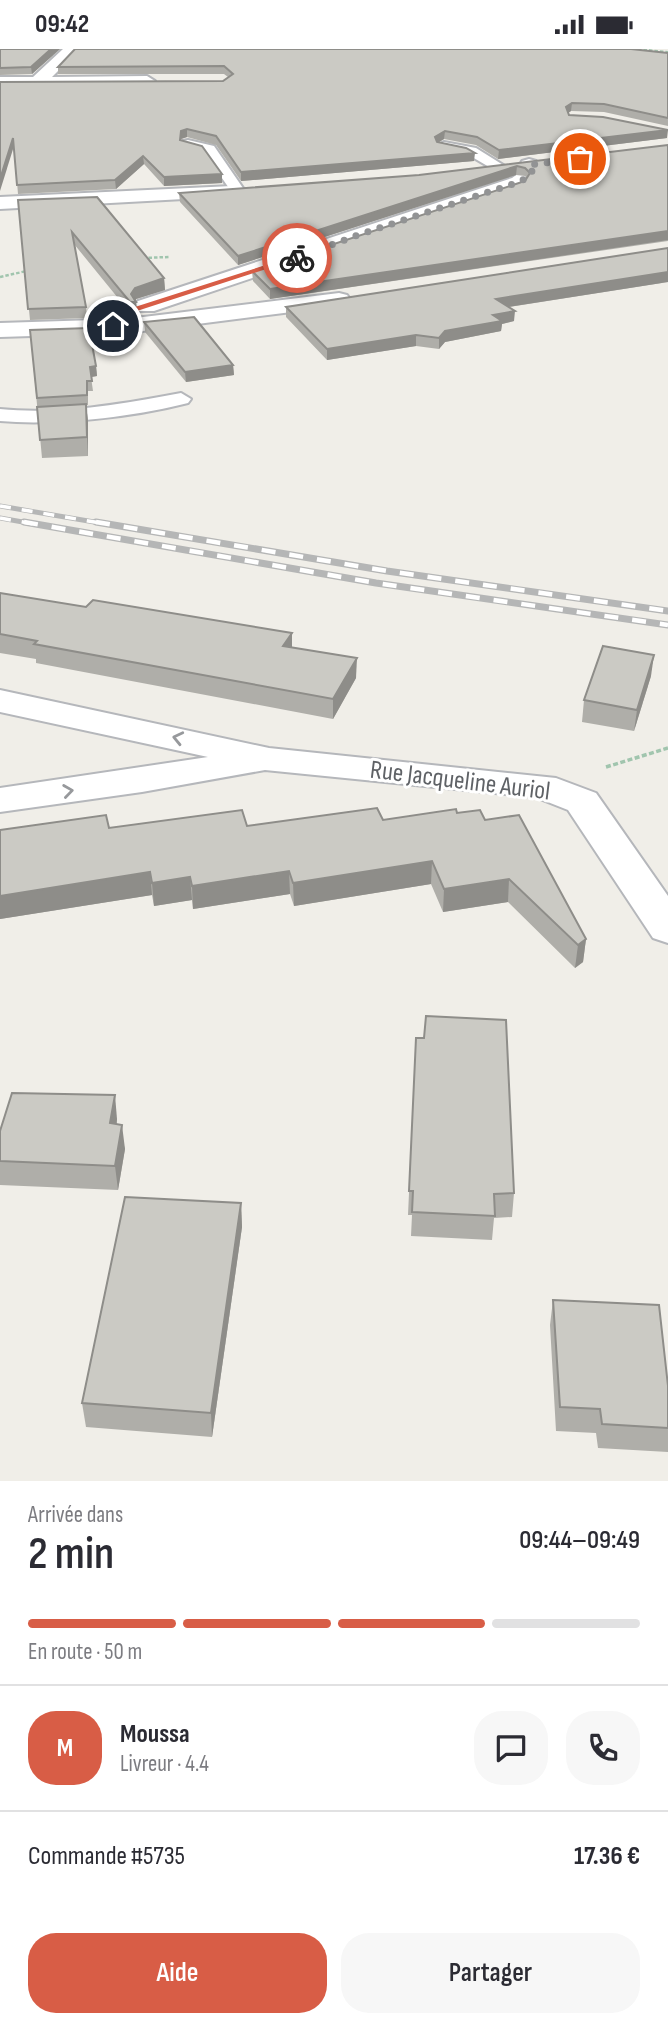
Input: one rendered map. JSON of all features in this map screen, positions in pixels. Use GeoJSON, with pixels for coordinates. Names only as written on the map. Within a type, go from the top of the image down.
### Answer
{"type":"FeatureCollection","features":[{"type":"Feature","properties":{"kind":"street"},"geometry":{"type":"LineString","coordinates":[[37,82],[72,49]]}},
{"type":"Feature","properties":{"kind":"street"},"geometry":{"type":"LineString","coordinates":[[0,82],[170,81]]}},
{"type":"Feature","properties":{"kind":"street"},"geometry":{"type":"LineString","coordinates":[[464,172],[554,162]]}},
{"type":"Feature","properties":{"kind":"street"},"geometry":{"type":"LineString","coordinates":[[113,326],[131,311],[141,307],[519,182],[532,171],[529,165]]}},
{"type":"Feature","properties":{"kind":"street"},"geometry":{"type":"LineString","coordinates":[[0,203],[263,189]]}},
{"type":"Feature","properties":{"kind":"street"},"geometry":{"type":"LineString","coordinates":[[0,330],[46,331],[113,326],[366,296]]}},
{"type":"Feature","properties":{"kind":"street"},"geometry":{"type":"LineString","coordinates":[[0,352],[30,341],[46,331]]}},
{"type":"Feature","properties":{"kind":"street","name":"Rue Jacqueline Auriol"},"geometry":{"type":"LineString","coordinates":[[0,701],[269,758],[542,786],[582,802],[668,928]]}},
{"type":"Feature","properties":{"kind":"street","name":"Rue Jacqueline Auriol"},"geometry":{"type":"LineString","coordinates":[[0,800],[142,780],[269,758]]}},
{"type":"Feature","properties":{"kind":"lane"},"geometry":{"type":"LineString","coordinates":[[188,144],[209,149],[238,191]]}},
{"type":"Feature","properties":{"kind":"lane"},"geometry":{"type":"LineString","coordinates":[[444,146],[471,151],[502,168]]}},
{"type":"Feature","properties":{"kind":"lane"},"geometry":{"type":"LineString","coordinates":[[0,415],[21,417],[125,409],[181,399]]}},
{"type":"Feature","properties":{"kind":"path"},"geometry":{"type":"LineString","coordinates":[[638,49],[668,53]]}},
{"type":"Feature","properties":{"kind":"path"},"geometry":{"type":"LineString","coordinates":[[137,258],[178,257]]}},
{"type":"Feature","properties":{"kind":"path"},"geometry":{"type":"LineString","coordinates":[[0,277],[40,268]]}},
{"type":"Feature","properties":{"kind":"building"},"geometry":{"type":"Polygon","coordinates":[[[0,49],[51,49],[31,67],[0,68],[0,49]]]}},
{"type":"Feature","properties":{"kind":"building"},"geometry":{"type":"Polygon","coordinates":[[[75,49],[631,49],[668,53],[668,118],[604,104],[572,103],[566,107],[569,115],[603,117],[668,130],[499,150],[477,137],[445,131],[435,137],[437,142],[466,148],[475,153],[241,172],[216,136],[187,129],[181,131],[180,140],[202,146],[222,174],[164,177],[143,156],[115,180],[17,185],[13,138],[0,179],[0,82],[223,81],[233,74],[224,66],[58,67],[75,49]]]}},
{"type":"Feature","properties":{"kind":"building"},"geometry":{"type":"Polygon","coordinates":[[[668,145],[668,231],[270,289],[252,271],[525,181],[530,173],[517,166],[238,256],[179,193],[419,175],[668,145]]]}},
{"type":"Feature","properties":{"kind":"building"},"geometry":{"type":"Polygon","coordinates":[[[97,197],[164,278],[135,288],[131,294],[136,302],[130,302],[72,232],[86,307],[28,309],[18,200],[97,197]]]}},
{"type":"Feature","properties":{"kind":"building"},"geometry":{"type":"Polygon","coordinates":[[[668,248],[668,272],[496,299],[515,311],[493,315],[502,321],[445,331],[439,338],[416,335],[327,349],[286,307],[668,248]]]}},
{"type":"Feature","properties":{"kind":"building"},"geometry":{"type":"Polygon","coordinates":[[[194,317],[233,365],[185,372],[144,322],[194,317]]]}},
{"type":"Feature","properties":{"kind":"building"},"geometry":{"type":"Polygon","coordinates":[[[89,328],[96,366],[90,367],[92,381],[87,381],[87,395],[37,398],[30,330],[89,328]]]}},
{"type":"Feature","properties":{"kind":"building"},"geometry":{"type":"Polygon","coordinates":[[[86,404],[87,437],[40,440],[37,407],[86,404]]]}},
{"type":"Feature","properties":{"kind":"building"},"geometry":{"type":"Polygon","coordinates":[[[0,593],[86,607],[93,600],[292,633],[283,646],[357,658],[333,699],[34,644],[37,641],[0,634],[0,593]]]}},
{"type":"Feature","properties":{"kind":"building"},"geometry":{"type":"Polygon","coordinates":[[[603,646],[654,655],[637,710],[584,700],[603,646]]]}},
{"type":"Feature","properties":{"kind":"building"},"geometry":{"type":"Polygon","coordinates":[[[377,808],[383,820],[456,809],[457,813],[480,810],[485,820],[519,815],[586,939],[578,945],[509,879],[444,889],[432,861],[293,883],[289,871],[192,886],[190,877],[152,883],[150,872],[0,896],[0,830],[106,815],[109,828],[242,810],[247,826],[377,808]]]}},
{"type":"Feature","properties":{"kind":"building"},"geometry":{"type":"Polygon","coordinates":[[[426,1016],[506,1020],[514,1193],[494,1194],[495,1216],[412,1212],[413,1191],[409,1191],[416,1038],[424,1038],[426,1016]]]}},
{"type":"Feature","properties":{"kind":"building"},"geometry":{"type":"Polygon","coordinates":[[[12,1093],[115,1095],[110,1123],[122,1125],[115,1166],[0,1161],[0,1131],[12,1093]]]}},
{"type":"Feature","properties":{"kind":"building"},"geometry":{"type":"Polygon","coordinates":[[[125,1197],[241,1203],[211,1413],[82,1403],[125,1197]]]}},
{"type":"Feature","properties":{"kind":"building"},"geometry":{"type":"Polygon","coordinates":[[[553,1300],[659,1305],[668,1386],[668,1428],[602,1424],[600,1409],[560,1407],[553,1300]]]}},
{"type":"Feature","properties":{"kind":"railway"},"geometry":{"type":"LineString","coordinates":[[0,506],[106,524]]}},
{"type":"Feature","properties":{"kind":"railway"},"geometry":{"type":"LineString","coordinates":[[0,518],[34,524]]}},
{"type":"Feature","properties":{"kind":"railway"},"geometry":{"type":"LineString","coordinates":[[24,522],[376,583],[668,625]]}},
{"type":"Feature","properties":{"kind":"railway"},"geometry":{"type":"LineString","coordinates":[[96,522],[387,571],[668,611]]}},
{"type":"Feature","properties":{"kind":"way so far"},"geometry":{"type":"LineString","coordinates":[[297,258],[519,182],[532,171],[529,165],[580,159]]}},
{"type":"Feature","properties":{"kind":"route"},"geometry":{"type":"LineString","coordinates":[[113,326],[119,319],[141,307],[297,258]]}}]}
